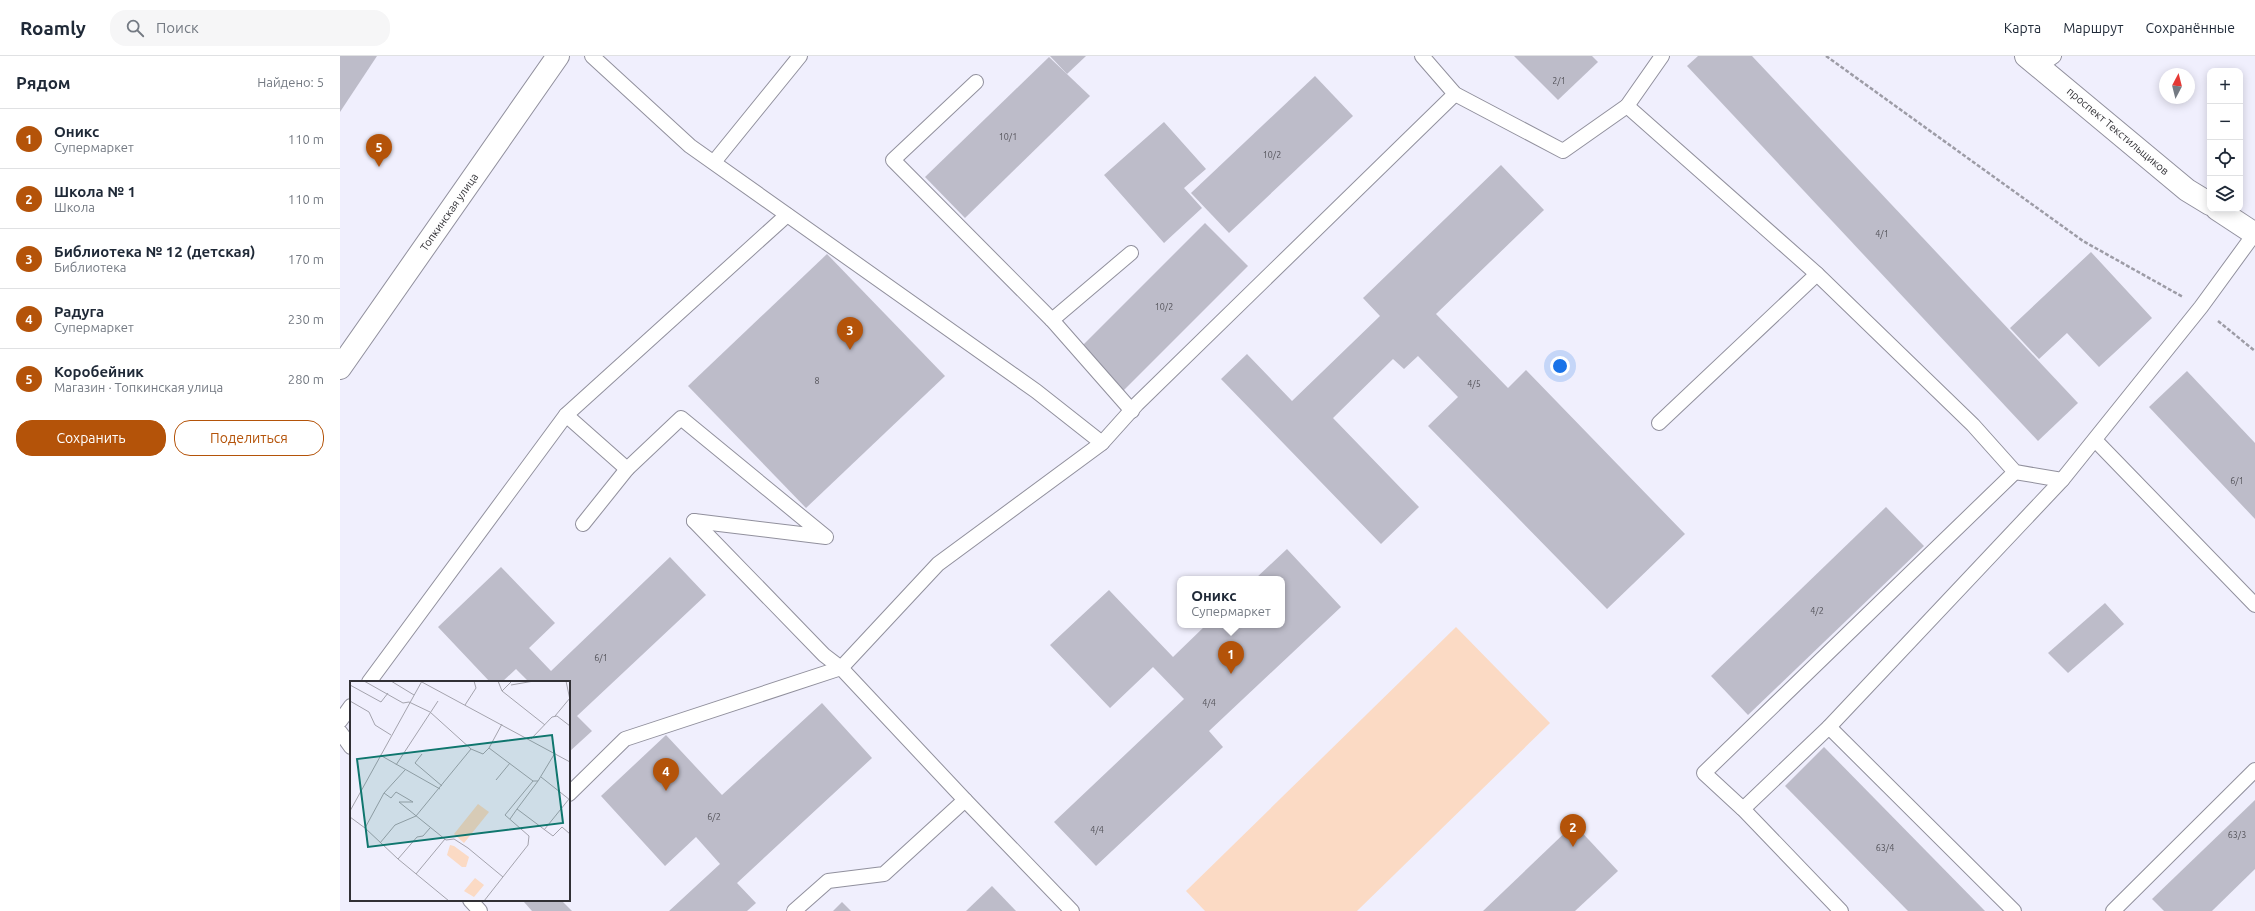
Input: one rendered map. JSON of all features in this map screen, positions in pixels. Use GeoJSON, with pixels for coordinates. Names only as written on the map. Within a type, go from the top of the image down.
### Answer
{"type":"FeatureCollection","features":[{"type":"Feature","properties":{"kind":"street","name":"Топкинская улица"},"geometry":{"type":"LineString","coordinates":[[340,368],[558,56]]}},
{"type":"Feature","properties":{"kind":"street","name":"проспект Текстильщиков"},"geometry":{"type":"LineString","coordinates":[[2040,59],[2187,190],[2207,202]]}},
{"type":"Feature","properties":{"kind":"street"},"geometry":{"type":"LineString","coordinates":[[2222,212],[2255,234]]}},
{"type":"Feature","properties":{"kind":"lane"},"geometry":{"type":"LineString","coordinates":[[592,56],[690,146],[1036,391],[1102,443]]}},
{"type":"Feature","properties":{"kind":"lane"},"geometry":{"type":"LineString","coordinates":[[714,162],[800,56]]}},
{"type":"Feature","properties":{"kind":"lane"},"geometry":{"type":"LineString","coordinates":[[1422,56],[1455,94],[1563,151],[1627,106],[1662,56]]}},
{"type":"Feature","properties":{"kind":"lane"},"geometry":{"type":"LineString","coordinates":[[976,82],[893,160],[1052,320],[1132,412]]}},
{"type":"Feature","properties":{"kind":"lane"},"geometry":{"type":"LineString","coordinates":[[570,793],[625,739],[841,668],[938,564],[1102,443],[1132,412],[1137,404],[1455,94]]}},
{"type":"Feature","properties":{"kind":"lane"},"geometry":{"type":"LineString","coordinates":[[1627,106],[1817,274],[1968,420],[2015,472],[2062,480]]}},
{"type":"Feature","properties":{"kind":"lane"},"geometry":{"type":"LineString","coordinates":[[370,681],[566,415],[787,215]]}},
{"type":"Feature","properties":{"kind":"lane"},"geometry":{"type":"LineString","coordinates":[[1743,809],[1829,727],[2062,480],[2201,307],[2255,234]]}},
{"type":"Feature","properties":{"kind":"lane"},"geometry":{"type":"LineString","coordinates":[[1052,320],[1131,253]]}},
{"type":"Feature","properties":{"kind":"lane"},"geometry":{"type":"LineString","coordinates":[[1659,423],[1817,274]]}},
{"type":"Feature","properties":{"kind":"lane"},"geometry":{"type":"LineString","coordinates":[[566,415],[627,468]]}},
{"type":"Feature","properties":{"kind":"lane"},"geometry":{"type":"LineString","coordinates":[[583,524],[627,468],[681,418],[826,537],[694,521],[824,655],[841,668],[964,800],[1072,911]]}},
{"type":"Feature","properties":{"kind":"lane"},"geometry":{"type":"LineString","coordinates":[[2095,440],[2255,605]]}},
{"type":"Feature","properties":{"kind":"lane"},"geometry":{"type":"LineString","coordinates":[[1841,911],[1743,809],[1704,773],[2015,472]]}},
{"type":"Feature","properties":{"kind":"lane"},"geometry":{"type":"LineString","coordinates":[[340,721],[350,707]]}},
{"type":"Feature","properties":{"kind":"lane"},"geometry":{"type":"LineString","coordinates":[[1829,727],[2014,911]]}},
{"type":"Feature","properties":{"kind":"lane"},"geometry":{"type":"LineString","coordinates":[[340,732],[350,746]]}},
{"type":"Feature","properties":{"kind":"lane"},"geometry":{"type":"LineString","coordinates":[[2113,911],[2255,770]]}},
{"type":"Feature","properties":{"kind":"lane"},"geometry":{"type":"LineString","coordinates":[[794,911],[828,881],[884,874],[964,800]]}},
{"type":"Feature","properties":{"kind":"lane"},"geometry":{"type":"LineString","coordinates":[[471,901],[480,911]]}},
{"type":"Feature","properties":{"kind":"path"},"geometry":{"type":"LineString","coordinates":[[1826,56],[2083,241],[2201,307],[2255,351]]}},
{"type":"Feature","properties":{"kind":"shaded area"},"geometry":{"type":"Polygon","coordinates":[[[1456,627],[1550,723],[1357,911],[1205,911],[1186,891],[1456,627]]]}},
{"type":"Feature","properties":{"kind":"building"},"geometry":{"type":"Polygon","coordinates":[[[340,56],[377,56],[340,112],[340,56]]]}},
{"type":"Feature","properties":{"kind":"building"},"geometry":{"type":"Polygon","coordinates":[[[1050,56],[1086,56],[1067,74],[1050,56]]]}},
{"type":"Feature","properties":{"kind":"building"},"geometry":{"type":"Polygon","coordinates":[[[1514,56],[1592,56],[1598,62],[1558,100],[1514,56]]]}},
{"type":"Feature","properties":{"kind":"building"},"geometry":{"type":"Polygon","coordinates":[[[1698,56],[1752,56],[2078,403],[2038,441],[1687,66],[1698,56]]]}},
{"type":"Feature","properties":{"kind":"building"},"geometry":{"type":"Polygon","coordinates":[[[1049,57],[1090,96],[965,218],[925,177],[1049,57]]]}},
{"type":"Feature","properties":{"kind":"building"},"geometry":{"type":"Polygon","coordinates":[[[1315,76],[1353,116],[1229,233],[1191,193],[1315,76]]]}},
{"type":"Feature","properties":{"kind":"building"},"geometry":{"type":"Polygon","coordinates":[[[1164,122],[1206,169],[1184,188],[1202,208],[1164,243],[1104,175],[1164,122]]]}},
{"type":"Feature","properties":{"kind":"building"},"geometry":{"type":"Polygon","coordinates":[[[1501,165],[1544,210],[1436,314],[1508,388],[1526,370],[1685,534],[1607,609],[1428,426],[1458,397],[1418,356],[1404,369],[1393,359],[1333,418],[1419,507],[1381,544],[1221,379],[1247,354],[1292,401],[1380,316],[1363,298],[1501,165]]]}},
{"type":"Feature","properties":{"kind":"building"},"geometry":{"type":"Polygon","coordinates":[[[1205,223],[1248,266],[1123,391],[1080,348],[1205,223]]]}},
{"type":"Feature","properties":{"kind":"building"},"geometry":{"type":"Polygon","coordinates":[[[2091,252],[2152,318],[2099,367],[2067,333],[2039,359],[2010,328],[2091,252]]]}},
{"type":"Feature","properties":{"kind":"building"},"geometry":{"type":"Polygon","coordinates":[[[827,254],[945,376],[806,508],[688,386],[827,254]]]}},
{"type":"Feature","properties":{"kind":"building"},"geometry":{"type":"Polygon","coordinates":[[[2187,371],[2255,443],[2255,519],[2149,407],[2187,371]]]}},
{"type":"Feature","properties":{"kind":"building"},"geometry":{"type":"Polygon","coordinates":[[[1886,507],[1924,546],[1748,715],[1711,676],[1886,507]]]}},
{"type":"Feature","properties":{"kind":"building"},"geometry":{"type":"Polygon","coordinates":[[[1287,549],[1341,607],[1209,731],[1223,747],[1096,866],[1054,822],[1184,699],[1153,667],[1110,708],[1050,645],[1109,590],[1173,657],[1203,628],[1285,628],[1285,576],[1258,576],[1287,549]]]}},
{"type":"Feature","properties":{"kind":"building"},"geometry":{"type":"Polygon","coordinates":[[[670,557],[706,595],[577,716],[592,731],[570,751],[570,681],[528,681],[516,669],[503,681],[489,681],[438,627],[501,567],[555,623],[529,648],[551,671],[670,557]]]}},
{"type":"Feature","properties":{"kind":"building"},"geometry":{"type":"Polygon","coordinates":[[[2105,603],[2124,624],[2068,673],[2048,653],[2105,603]]]}},
{"type":"Feature","properties":{"kind":"building"},"geometry":{"type":"Polygon","coordinates":[[[822,703],[872,758],[737,883],[756,903],[747,911],[669,911],[720,864],[696,837],[665,866],[601,796],[666,735],[722,795],[822,703]]]}},
{"type":"Feature","properties":{"kind":"building"},"geometry":{"type":"Polygon","coordinates":[[[1824,747],[1985,911],[1908,911],[1785,786],[1824,747]]]}},
{"type":"Feature","properties":{"kind":"building"},"geometry":{"type":"Polygon","coordinates":[[[2255,800],[2255,869],[2212,911],[2164,911],[2152,899],[2255,800]]]}},
{"type":"Feature","properties":{"kind":"building"},"geometry":{"type":"Polygon","coordinates":[[[1574,824],[1618,871],[1575,911],[1483,911],[1574,824]]]}},
{"type":"Feature","properties":{"kind":"building"},"geometry":{"type":"Polygon","coordinates":[[[992,886],[1016,911],[966,911],[992,886]]]}},
{"type":"Feature","properties":{"kind":"building"},"geometry":{"type":"Polygon","coordinates":[[[562,901],[572,911],[532,911],[524,902],[562,901]]]}},
{"type":"Feature","properties":{"kind":"building"},"geometry":{"type":"Polygon","coordinates":[[[842,902],[851,911],[833,911],[842,902]]]}},
{"type":"Feature","properties":{"kind":"place","name":"Коробейник"},"geometry":{"type":"Point","coordinates":[379,167]}},
{"type":"Feature","properties":{"kind":"place","name":"Библиотека № 12 (детская)"},"geometry":{"type":"Point","coordinates":[850,350]}},
{"type":"Feature","properties":{"kind":"place","name":"Оникс"},"geometry":{"type":"Point","coordinates":[1231,674]}},
{"type":"Feature","properties":{"kind":"place","name":"Радуга"},"geometry":{"type":"Point","coordinates":[666,791]}},
{"type":"Feature","properties":{"kind":"place","name":"Школа № 1"},"geometry":{"type":"Point","coordinates":[1573,847]}}]}
